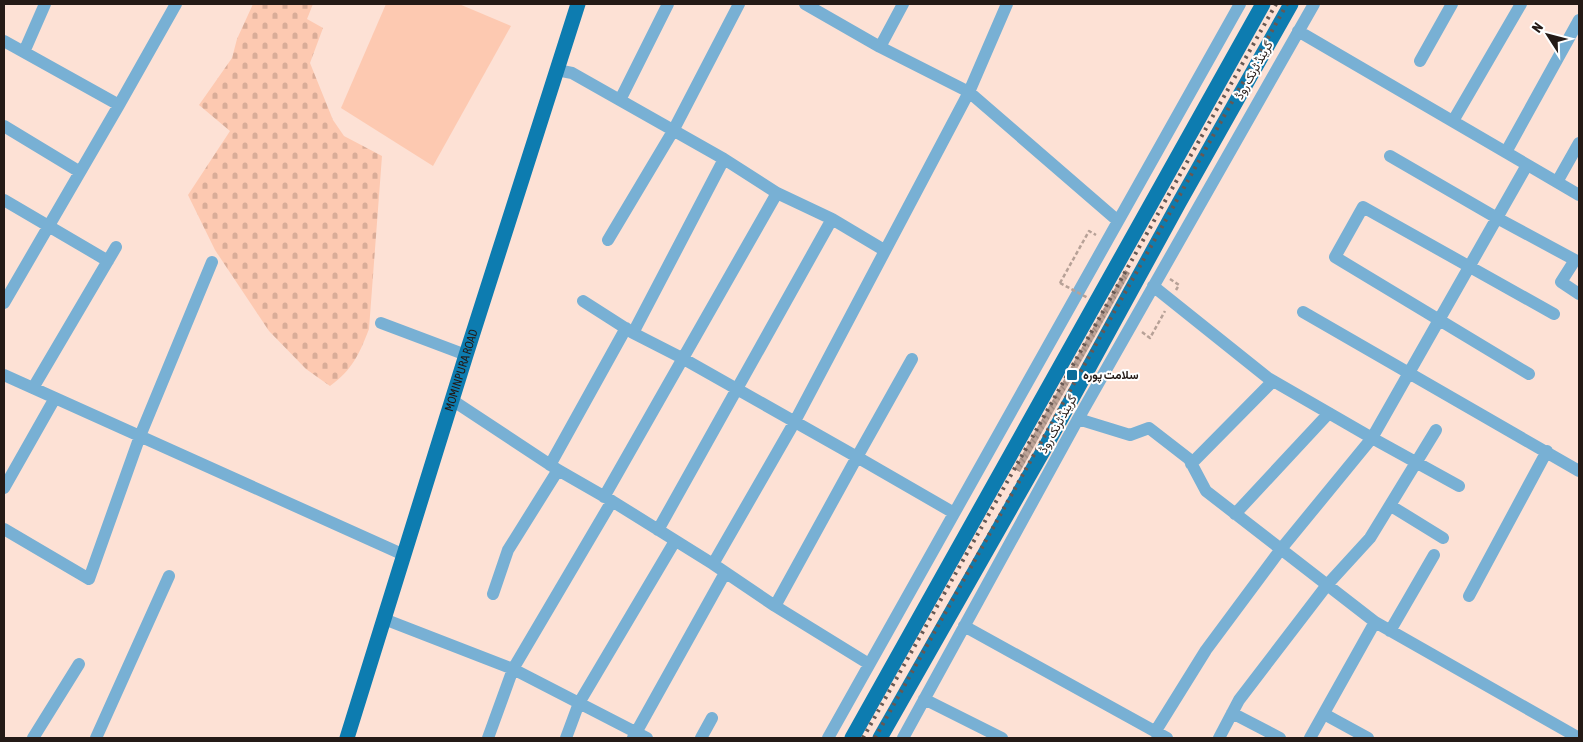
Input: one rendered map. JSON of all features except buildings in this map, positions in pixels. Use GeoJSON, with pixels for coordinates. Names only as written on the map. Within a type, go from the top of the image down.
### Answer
{"type":"FeatureCollection","features":[{"type":"Feature","properties":{"kind":"main road","name":"MOMINPURA ROAD"},"geometry":{"type":"LineString","coordinates":[[347,738],[578,4]]}},
{"type":"Feature","properties":{"kind":"main road","name":"گرینڈ ٹرنک روڈ"},"geometry":{"type":"LineString","coordinates":[[852,738],[1263,4]]}},
{"type":"Feature","properties":{"kind":"main road","name":"گرینڈ ٹرنک روڈ"},"geometry":{"type":"LineString","coordinates":[[880,738],[1046,446],[1197,170],[1291,4]]}},
{"type":"Feature","properties":{"kind":"street"},"geometry":{"type":"LineString","coordinates":[[24,52],[45,4]]}},
{"type":"Feature","properties":{"kind":"street"},"geometry":{"type":"LineString","coordinates":[[4,303],[176,4]]}},
{"type":"Feature","properties":{"kind":"street"},"geometry":{"type":"LineString","coordinates":[[620,100],[668,4]]}},
{"type":"Feature","properties":{"kind":"street"},"geometry":{"type":"LineString","coordinates":[[608,240],[673,131],[739,4]]}},
{"type":"Feature","properties":{"kind":"street"},"geometry":{"type":"LineString","coordinates":[[805,4],[880,47],[969,92],[1118,221]]}},
{"type":"Feature","properties":{"kind":"street"},"geometry":{"type":"LineString","coordinates":[[880,47],[903,4]]}},
{"type":"Feature","properties":{"kind":"street"},"geometry":{"type":"LineString","coordinates":[[713,564],[794,423],[969,92],[1007,4]]}},
{"type":"Feature","properties":{"kind":"street"},"geometry":{"type":"LineString","coordinates":[[828,738],[1240,4]]}},
{"type":"Feature","properties":{"kind":"street"},"geometry":{"type":"LineString","coordinates":[[903,738],[1078,419],[1314,4]]}},
{"type":"Feature","properties":{"kind":"street"},"geometry":{"type":"LineString","coordinates":[[1420,61],[1452,4]]}},
{"type":"Feature","properties":{"kind":"street"},"geometry":{"type":"LineString","coordinates":[[1454,122],[1522,4]]}},
{"type":"Feature","properties":{"kind":"street"},"geometry":{"type":"LineString","coordinates":[[1506,152],[1579,20]]}},
{"type":"Feature","properties":{"kind":"street"},"geometry":{"type":"LineString","coordinates":[[1298,32],[1579,195]]}},
{"type":"Feature","properties":{"kind":"street"},"geometry":{"type":"LineString","coordinates":[[4,41],[119,105]]}},
{"type":"Feature","properties":{"kind":"street"},"geometry":{"type":"LineString","coordinates":[[557,70],[572,73],[724,159],[777,193],[832,219],[884,250]]}},
{"type":"Feature","properties":{"kind":"street"},"geometry":{"type":"LineString","coordinates":[[4,126],[80,172]]}},
{"type":"Feature","properties":{"kind":"street"},"geometry":{"type":"LineString","coordinates":[[1557,182],[1579,143]]}},
{"type":"Feature","properties":{"kind":"street"},"geometry":{"type":"LineString","coordinates":[[1390,156],[1497,218],[1575,260],[1561,282],[1579,294]]}},
{"type":"Feature","properties":{"kind":"street"},"geometry":{"type":"LineString","coordinates":[[493,594],[508,550],[724,159]]}},
{"type":"Feature","properties":{"kind":"street"},"geometry":{"type":"LineString","coordinates":[[1155,732],[1206,650],[1281,549],[1372,438],[1527,164]]}},
{"type":"Feature","properties":{"kind":"street"},"geometry":{"type":"LineString","coordinates":[[1197,170],[1214,179]]}},
{"type":"Feature","properties":{"kind":"street"},"geometry":{"type":"LineString","coordinates":[[488,738],[513,669],[608,499],[682,358],[777,193]]}},
{"type":"Feature","properties":{"kind":"street"},"geometry":{"type":"LineString","coordinates":[[4,200],[108,260]]}},
{"type":"Feature","properties":{"kind":"street"},"geometry":{"type":"LineString","coordinates":[[1529,374],[1335,257],[1363,207],[1554,314]]}},
{"type":"Feature","properties":{"kind":"street"},"geometry":{"type":"LineString","coordinates":[[658,530],[832,219]]}},
{"type":"Feature","properties":{"kind":"street"},"geometry":{"type":"LineString","coordinates":[[33,388],[116,247]]}},
{"type":"Feature","properties":{"kind":"street"},"geometry":{"type":"LineString","coordinates":[[4,529],[89,579],[140,436],[212,262]]}},
{"type":"Feature","properties":{"kind":"street"},"geometry":{"type":"LineString","coordinates":[[1153,286],[1272,381],[1459,486]]}},
{"type":"Feature","properties":{"kind":"street"},"geometry":{"type":"LineString","coordinates":[[583,301],[630,331],[682,358],[954,514]]}},
{"type":"Feature","properties":{"kind":"street"},"geometry":{"type":"LineString","coordinates":[[1304,312],[1579,471]]}},
{"type":"Feature","properties":{"kind":"street"},"geometry":{"type":"LineString","coordinates":[[381,323],[466,355]]}},
{"type":"Feature","properties":{"kind":"street"},"geometry":{"type":"LineString","coordinates":[[775,606],[912,359]]}},
{"type":"Feature","properties":{"kind":"street"},"geometry":{"type":"LineString","coordinates":[[4,374],[404,555]]}},
{"type":"Feature","properties":{"kind":"street"},"geometry":{"type":"LineString","coordinates":[[1192,464],[1272,381]]}},
{"type":"Feature","properties":{"kind":"street"},"geometry":{"type":"LineString","coordinates":[[4,488],[55,398]]}},
{"type":"Feature","properties":{"kind":"street"},"geometry":{"type":"LineString","coordinates":[[452,400],[554,468],[713,564],[775,606],[869,664]]}},
{"type":"Feature","properties":{"kind":"street"},"geometry":{"type":"LineString","coordinates":[[1235,514],[1329,413]]}},
{"type":"Feature","properties":{"kind":"street"},"geometry":{"type":"LineString","coordinates":[[1078,419],[1130,435],[1149,428],[1189,459],[1206,491],[1375,622],[1579,738]]}},
{"type":"Feature","properties":{"kind":"street"},"geometry":{"type":"LineString","coordinates":[[1219,738],[1239,700],[1328,585],[1370,538],[1436,430]]}},
{"type":"Feature","properties":{"kind":"street"},"geometry":{"type":"LineString","coordinates":[[1469,596],[1547,452]]}},
{"type":"Feature","properties":{"kind":"street"},"geometry":{"type":"LineString","coordinates":[[1391,506],[1443,538]]}},
{"type":"Feature","properties":{"kind":"street"},"geometry":{"type":"LineString","coordinates":[[566,738],[579,703],[675,541]]}},
{"type":"Feature","properties":{"kind":"street"},"geometry":{"type":"LineString","coordinates":[[1390,630],[1434,555]]}},
{"type":"Feature","properties":{"kind":"street"},"geometry":{"type":"LineString","coordinates":[[384,619],[513,669],[638,736],[725,573]]}},
{"type":"Feature","properties":{"kind":"street"},"geometry":{"type":"LineString","coordinates":[[96,738],[169,576]]}},
{"type":"Feature","properties":{"kind":"street"},"geometry":{"type":"LineString","coordinates":[[1310,738],[1375,622]]}},
{"type":"Feature","properties":{"kind":"street"},"geometry":{"type":"LineString","coordinates":[[964,626],[1167,738]]}},
{"type":"Feature","properties":{"kind":"street"},"geometry":{"type":"LineString","coordinates":[[33,738],[79,664]]}},
{"type":"Feature","properties":{"kind":"street"},"geometry":{"type":"LineString","coordinates":[[924,699],[1002,738]]}},
{"type":"Feature","properties":{"kind":"street"},"geometry":{"type":"LineString","coordinates":[[1232,713],[1280,738]]}},
{"type":"Feature","properties":{"kind":"street"},"geometry":{"type":"LineString","coordinates":[[1324,714],[1368,738]]}},
{"type":"Feature","properties":{"kind":"street"},"geometry":{"type":"LineString","coordinates":[[701,738],[712,718]]}},
{"type":"Feature","properties":{"kind":"path"},"geometry":{"type":"LineString","coordinates":[[1088,298],[1060,283],[1089,231]]}},
{"type":"Feature","properties":{"kind":"green space"},"geometry":{"type":"Polygon","coordinates":[[[253,4],[313,4],[307,19],[323,28],[310,63],[333,120],[344,136],[382,156],[369,329],[354,361],[344,374],[330,386],[306,369],[269,331],[215,250],[188,195],[230,131],[199,105],[232,58],[237,39],[253,4]]]}},
{"type":"Feature","properties":{"kind":"green space"},"geometry":{"type":"Polygon","coordinates":[[[386,4],[459,4],[511,26],[433,166],[341,108],[386,4]]]}},
{"type":"Feature","properties":{"kind":"railway"},"geometry":{"type":"LineString","coordinates":[[863,738],[1276,4]]}},
{"type":"Feature","properties":{"kind":"railway"},"geometry":{"type":"LineString","coordinates":[[875,738],[1287,4]]}},
{"type":"Feature","properties":{"kind":"place","name":"سلامت پورہ"},"geometry":{"type":"Point","coordinates":[1072,375]}}]}
